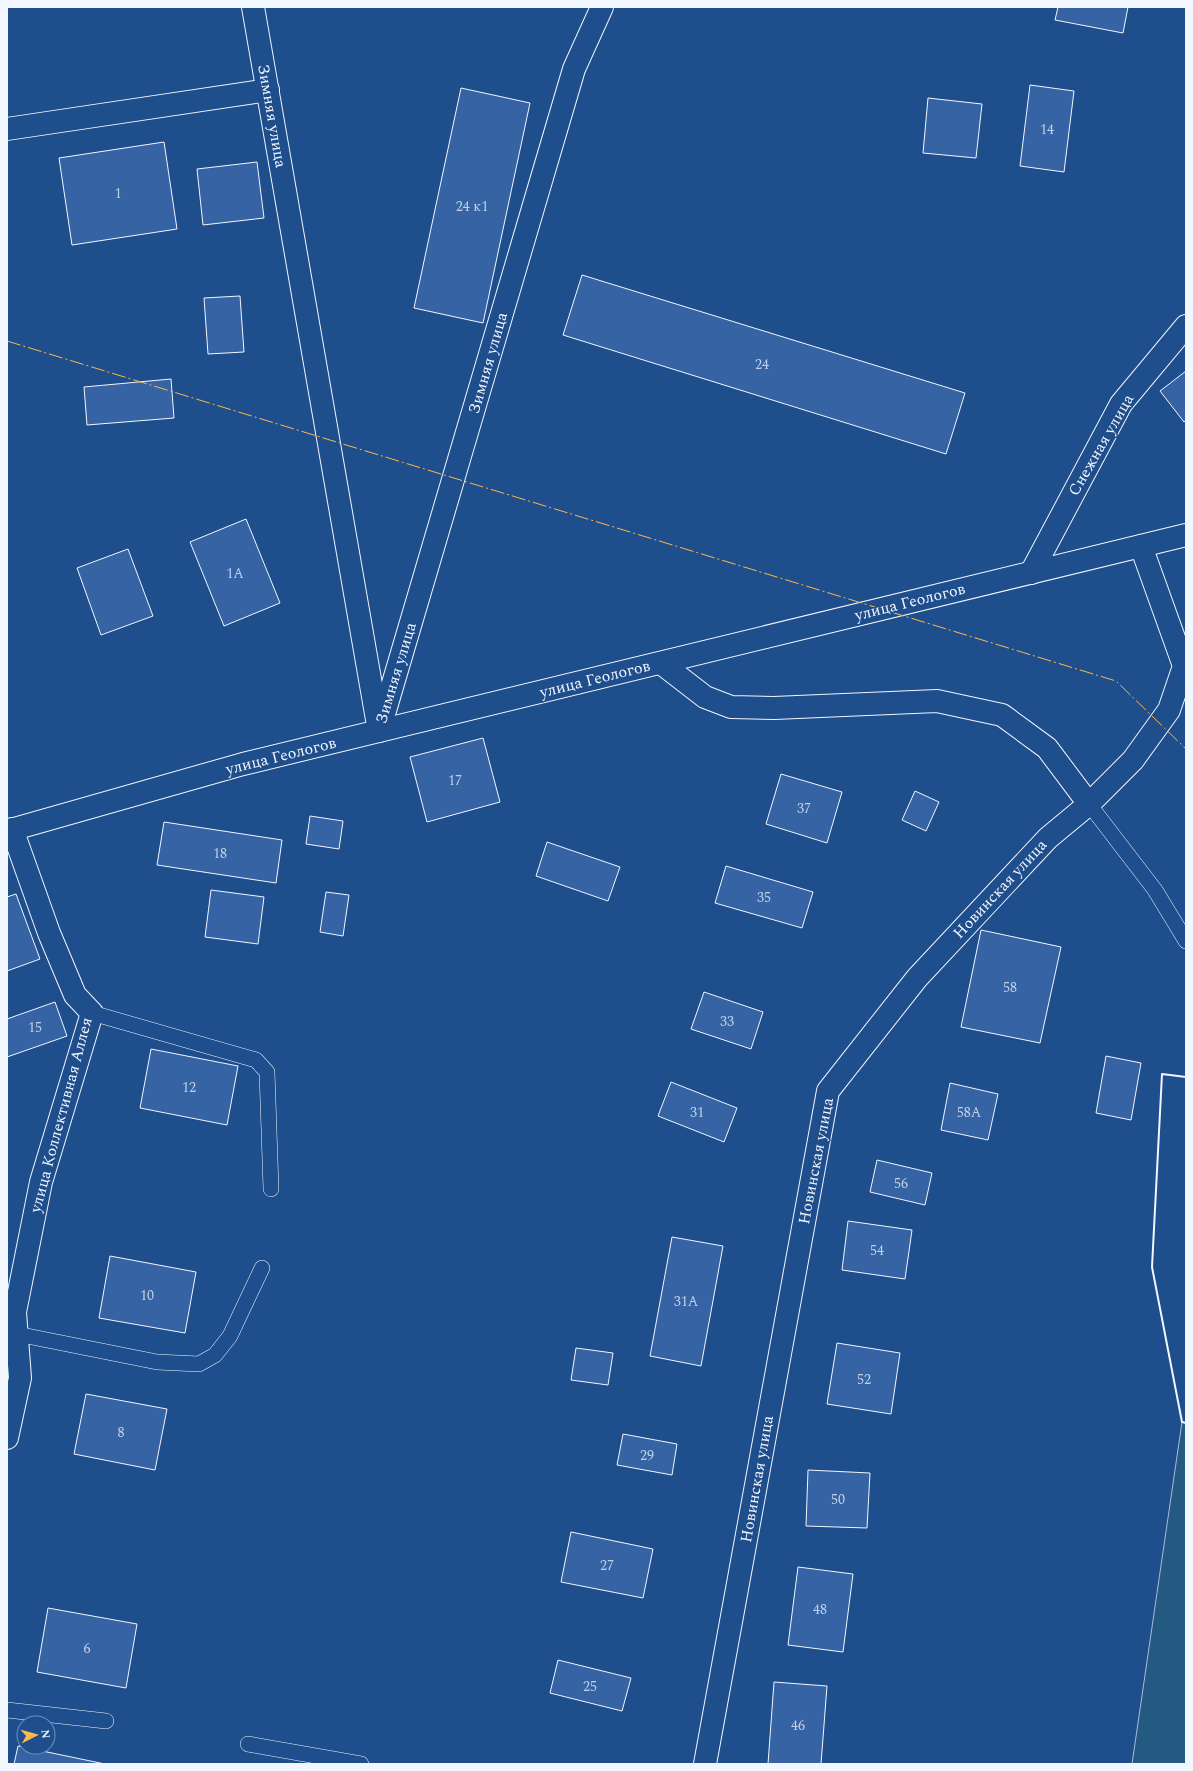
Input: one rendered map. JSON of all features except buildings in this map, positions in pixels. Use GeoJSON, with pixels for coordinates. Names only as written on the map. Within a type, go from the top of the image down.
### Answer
{"type":"FeatureCollection","features":[{"type":"Feature","properties":{"kind":"street","name":"Зимняя улица"},"geometry":{"type":"LineString","coordinates":[[253,7],[379,731]]}},
{"type":"Feature","properties":{"kind":"street","name":"Зимняя улица"},"geometry":{"type":"LineString","coordinates":[[379,731],[574,69],[602,7]]}},
{"type":"Feature","properties":{"kind":"street"},"geometry":{"type":"LineString","coordinates":[[7,128],[268,90]]}},
{"type":"Feature","properties":{"kind":"street","name":"Снежная улица"},"geometry":{"type":"LineString","coordinates":[[1031,573],[1121,404],[1186,326]]}},
{"type":"Feature","properties":{"kind":"street","name":"улица Геологов"},"geometry":{"type":"LineString","coordinates":[[10,830],[243,764],[1186,534]]}},
{"type":"Feature","properties":{"kind":"street","name":"Новинская улица"},"geometry":{"type":"LineString","coordinates":[[705,1764],[828,1091],[916,978],[1048,838],[1089,804],[1133,760],[1169,710],[1185,667],[1141,546]]}},
{"type":"Feature","properties":{"kind":"street"},"geometry":{"type":"LineString","coordinates":[[661,663],[705,697],[731,707],[774,708],[937,701],[1002,715],[1047,748],[1089,804]]}},
{"type":"Feature","properties":{"kind":"street","name":"улица Коллективная Аллея"},"geometry":{"type":"LineString","coordinates":[[7,1438],[20,1378],[15,1312],[41,1182],[92,1013],[75,995],[49,933],[10,830]]}},
{"type":"Feature","properties":{"kind":"lane"},"geometry":{"type":"LineString","coordinates":[[1089,804],[1155,890],[1186,941]]}},
{"type":"Feature","properties":{"kind":"lane"},"geometry":{"type":"LineString","coordinates":[[92,1013],[256,1060],[267,1072],[271,1189]]}},
{"type":"Feature","properties":{"kind":"lane"},"geometry":{"type":"LineString","coordinates":[[17,1334],[157,1362],[199,1364],[216,1355],[230,1336],[262,1268]]}},
{"type":"Feature","properties":{"kind":"lane"},"geometry":{"type":"LineString","coordinates":[[7,1710],[106,1722]]}},
{"type":"Feature","properties":{"kind":"lane"},"geometry":{"type":"LineString","coordinates":[[248,1744],[361,1764]]}},
{"type":"Feature","properties":{"kind":"shaded area"},"geometry":{"type":"Polygon","coordinates":[[[1182,1422],[1186,1423],[1186,1764],[1132,1764],[1182,1422]]]}},
{"type":"Feature","properties":{"kind":"wall"},"geometry":{"type":"LineString","coordinates":[[1186,1077],[1162,1074],[1152,1267],[1182,1422],[1186,1423]]}},
{"type":"Feature","properties":{"kind":"power"},"geometry":{"type":"LineString","coordinates":[[7,341],[1116,681],[1186,749]]}}]}
